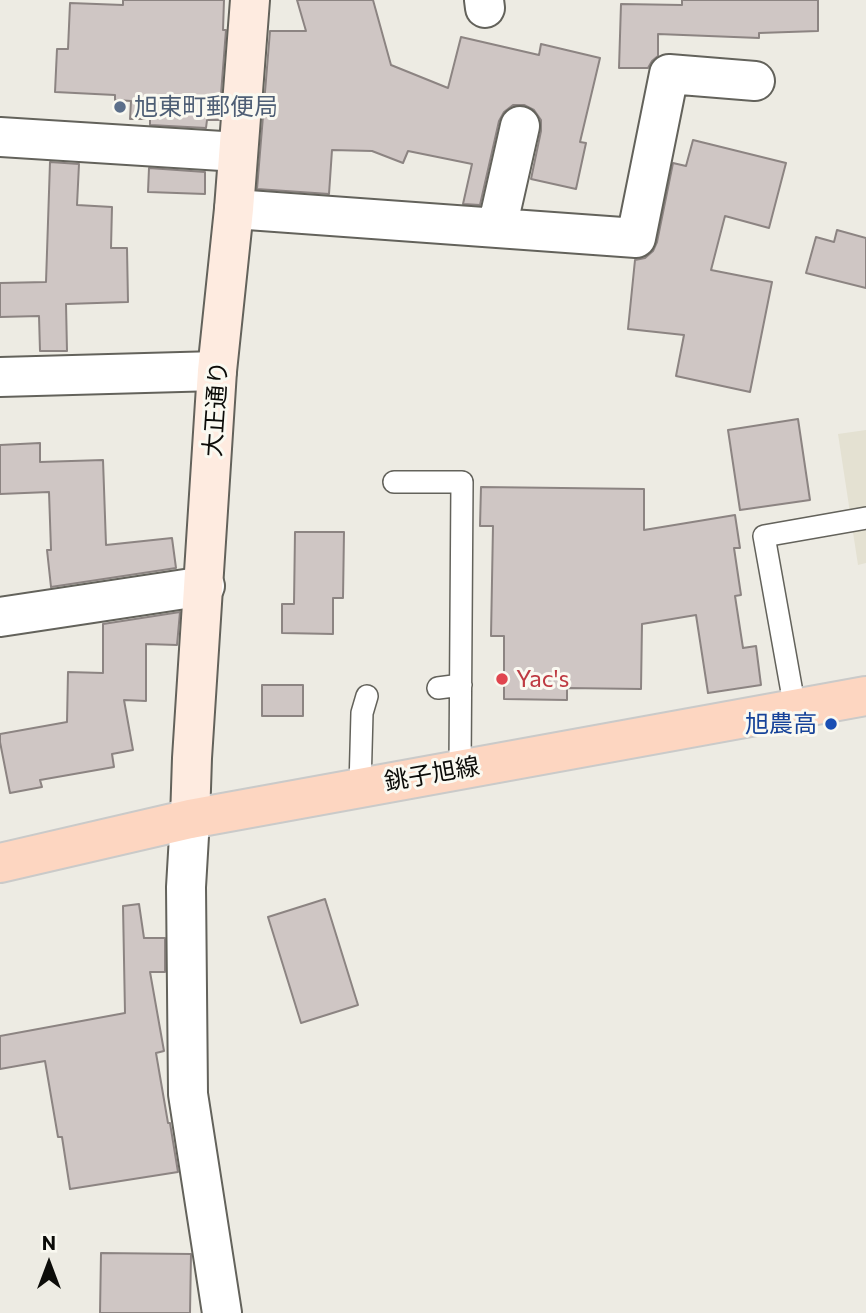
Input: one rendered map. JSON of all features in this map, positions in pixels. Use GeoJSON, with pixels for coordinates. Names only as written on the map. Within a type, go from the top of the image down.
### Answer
{"type":"FeatureCollection","features":[{"type":"Feature","properties":{"kind":"main road","name":"銚子旭線"},"geometry":{"type":"LineString","coordinates":[[0,863],[190,819],[866,696]]}},
{"type":"Feature","properties":{"kind":"street","name":"大正通り"},"geometry":{"type":"LineString","coordinates":[[190,819],[218,371],[250,0]]}},
{"type":"Feature","properties":{"kind":"street"},"geometry":{"type":"LineString","coordinates":[[234,209],[636,238],[669,74],[755,81]]}},
{"type":"Feature","properties":{"kind":"street"},"geometry":{"type":"LineString","coordinates":[[497,228],[520,126]]}},
{"type":"Feature","properties":{"kind":"street"},"geometry":{"type":"LineString","coordinates":[[0,137],[238,152]]}},
{"type":"Feature","properties":{"kind":"street"},"geometry":{"type":"LineString","coordinates":[[0,377],[218,371]]}},
{"type":"Feature","properties":{"kind":"street"},"geometry":{"type":"LineString","coordinates":[[0,617],[205,586]]}},
{"type":"Feature","properties":{"kind":"street"},"geometry":{"type":"LineString","coordinates":[[190,819],[186,887],[187,1094],[222,1313]]}},
{"type":"Feature","properties":{"kind":"lane"},"geometry":{"type":"LineString","coordinates":[[394,482],[461,482],[460,768]]}},
{"type":"Feature","properties":{"kind":"lane"},"geometry":{"type":"LineString","coordinates":[[795,709],[764,536],[866,518]]}},
{"type":"Feature","properties":{"kind":"lane"},"geometry":{"type":"LineString","coordinates":[[438,688],[461,685]]}},
{"type":"Feature","properties":{"kind":"lane"},"geometry":{"type":"LineString","coordinates":[[360,787],[362,713],[367,696]]}},
{"type":"Feature","properties":{"kind":"shaded area"},"geometry":{"type":"Polygon","coordinates":[[[866,430],[866,563],[858,565],[838,434],[866,430]]]}},
{"type":"Feature","properties":{"kind":"building"},"geometry":{"type":"Polygon","coordinates":[[[123,0],[224,0],[223,30],[226,30],[219,120],[207,120],[206,128],[150,125],[150,119],[130,119],[131,101],[115,100],[115,95],[55,92],[57,49],[68,49],[70,3],[123,5],[123,0]]]}},
{"type":"Feature","properties":{"kind":"building"},"geometry":{"type":"Polygon","coordinates":[[[297,0],[373,0],[391,65],[448,88],[461,37],[539,55],[541,44],[600,58],[580,142],[586,143],[576,189],[531,179],[541,120],[534,110],[524,105],[513,105],[504,112],[499,121],[480,205],[463,204],[472,164],[408,151],[403,163],[372,151],[332,150],[329,194],[257,189],[270,31],[306,31],[297,0]]]}},
{"type":"Feature","properties":{"kind":"building"},"geometry":{"type":"Polygon","coordinates":[[[682,0],[818,0],[818,31],[759,33],[759,38],[658,34],[658,56],[648,68],[619,68],[621,4],[682,5],[682,0]]]}},
{"type":"Feature","properties":{"kind":"building"},"geometry":{"type":"Polygon","coordinates":[[[693,140],[786,163],[769,228],[725,216],[711,270],[772,282],[750,392],[676,376],[684,335],[628,329],[635,260],[645,258],[653,251],[673,163],[686,166],[693,140]]]}},
{"type":"Feature","properties":{"kind":"building"},"geometry":{"type":"Polygon","coordinates":[[[50,162],[79,164],[77,205],[112,207],[111,248],[127,248],[128,302],[66,304],[67,351],[40,351],[39,316],[0,317],[0,283],[46,282],[50,162]]]}},
{"type":"Feature","properties":{"kind":"building"},"geometry":{"type":"Polygon","coordinates":[[[149,168],[205,172],[205,194],[148,192],[149,168]]]}},
{"type":"Feature","properties":{"kind":"building"},"geometry":{"type":"Polygon","coordinates":[[[837,230],[866,238],[866,288],[806,273],[816,237],[834,242],[837,230]]]}},
{"type":"Feature","properties":{"kind":"building"},"geometry":{"type":"Polygon","coordinates":[[[798,419],[810,500],[740,510],[728,430],[798,419]]]}},
{"type":"Feature","properties":{"kind":"building"},"geometry":{"type":"Polygon","coordinates":[[[40,443],[40,462],[103,460],[106,545],[172,538],[176,568],[51,587],[47,550],[51,550],[49,492],[0,494],[0,445],[40,443]]]}},
{"type":"Feature","properties":{"kind":"building"},"geometry":{"type":"Polygon","coordinates":[[[481,487],[644,489],[644,530],[735,515],[740,548],[734,548],[741,595],[735,596],[743,648],[756,646],[761,685],[708,693],[696,615],[642,624],[641,689],[567,688],[567,700],[504,699],[504,636],[491,636],[493,526],[480,526],[481,487]]]}},
{"type":"Feature","properties":{"kind":"building"},"geometry":{"type":"Polygon","coordinates":[[[295,532],[344,532],[343,598],[333,598],[333,634],[282,633],[282,604],[294,604],[295,532]]]}},
{"type":"Feature","properties":{"kind":"building"},"geometry":{"type":"Polygon","coordinates":[[[180,612],[177,645],[146,644],[146,701],[124,700],[133,750],[112,754],[114,767],[40,780],[42,787],[10,793],[0,734],[67,722],[68,672],[103,673],[103,624],[180,612]]]}},
{"type":"Feature","properties":{"kind":"building"},"geometry":{"type":"Polygon","coordinates":[[[262,685],[303,685],[303,716],[262,716],[262,685]]]}},
{"type":"Feature","properties":{"kind":"building"},"geometry":{"type":"Polygon","coordinates":[[[325,899],[358,1005],[301,1023],[268,917],[325,899]]]}},
{"type":"Feature","properties":{"kind":"building"},"geometry":{"type":"Polygon","coordinates":[[[139,904],[144,938],[165,938],[165,972],[150,972],[164,1051],[156,1053],[178,1172],[70,1189],[62,1137],[58,1137],[45,1061],[0,1069],[0,1036],[125,1013],[123,906],[139,904]]]}},
{"type":"Feature","properties":{"kind":"building"},"geometry":{"type":"Polygon","coordinates":[[[101,1253],[191,1254],[190,1313],[100,1313],[101,1253]]]}},
{"type":"Feature","properties":{"kind":"place","name":"旭東町郵便局"},"geometry":{"type":"Point","coordinates":[120,107]}},
{"type":"Feature","properties":{"kind":"place","name":"Yac's"},"geometry":{"type":"Point","coordinates":[502,679]}},
{"type":"Feature","properties":{"kind":"place","name":"旭農高"},"geometry":{"type":"Point","coordinates":[831,724]}}]}
